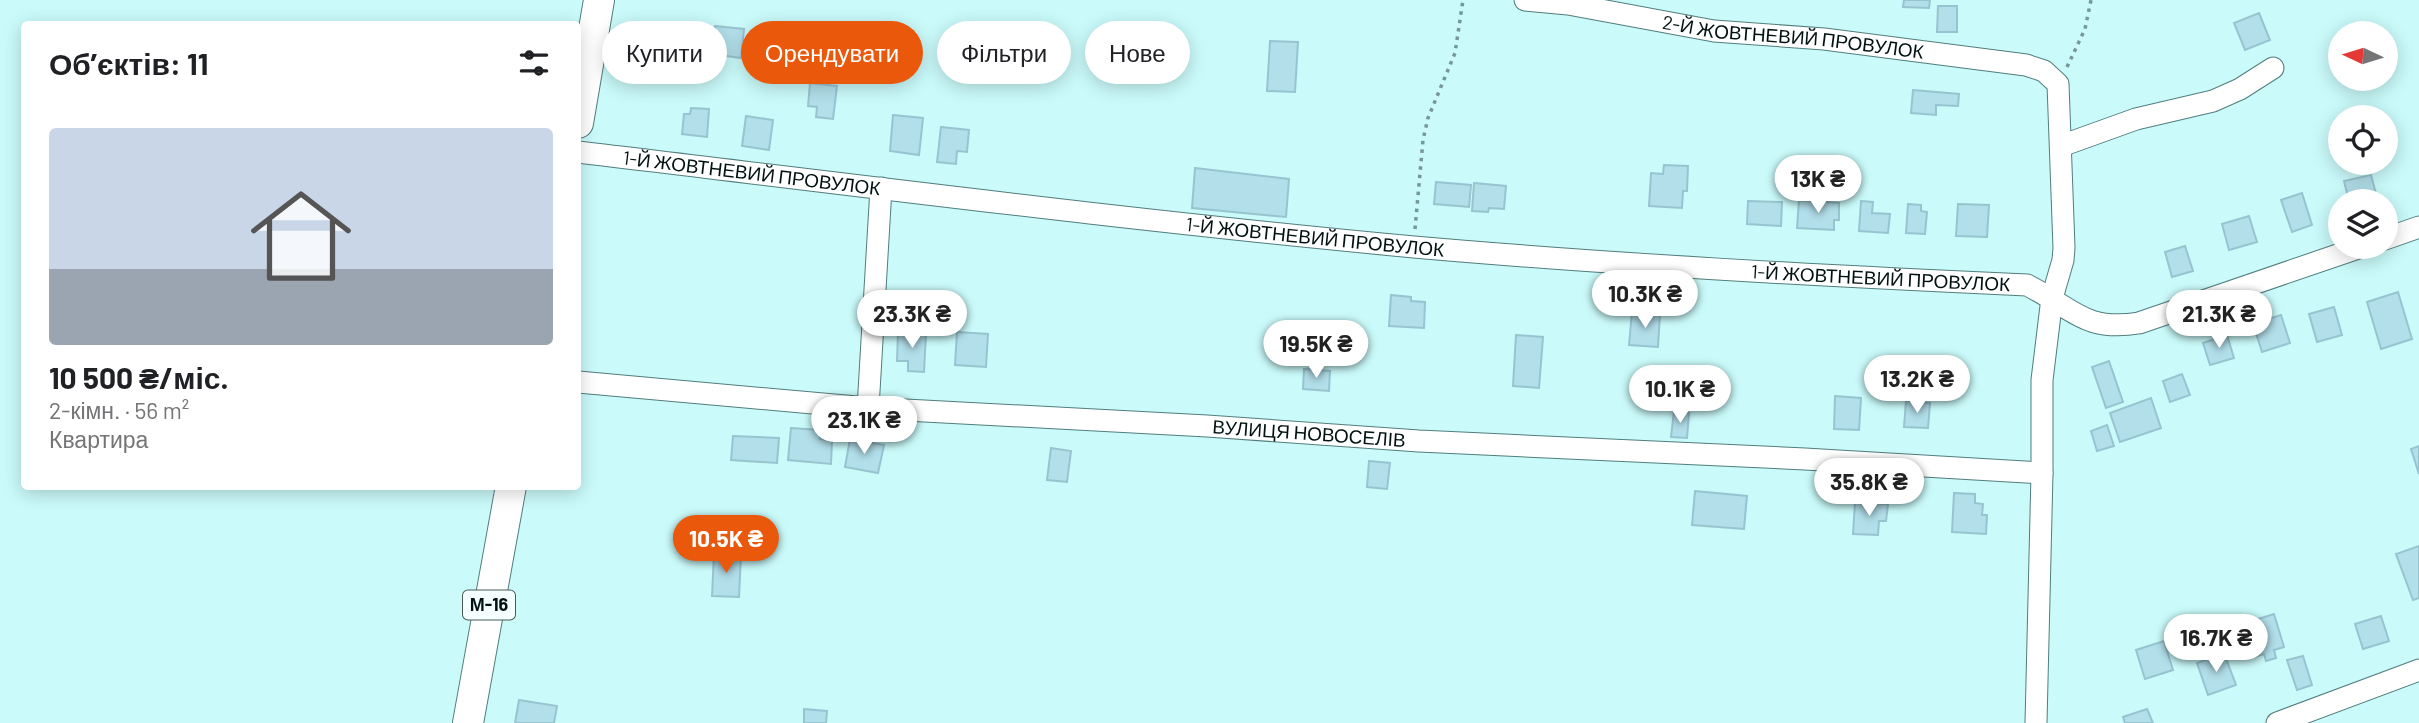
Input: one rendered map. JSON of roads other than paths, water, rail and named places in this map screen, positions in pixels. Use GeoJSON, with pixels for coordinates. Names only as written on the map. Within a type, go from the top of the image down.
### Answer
{"type":"FeatureCollection","features":[{"type":"Feature","properties":{"kind":"highway"},"geometry":{"type":"LineString","coordinates":[[581,105],[599,0]]}},
{"type":"Feature","properties":{"kind":"highway","name":"М-16"},"geometry":{"type":"LineString","coordinates":[[468,723],[510,490]]}},
{"type":"Feature","properties":{"kind":"street","name":"2-Й ЖОВТНЕВИЙ ПРОВУЛОК"},"geometry":{"type":"LineString","coordinates":[[1525,0],[1568,4],[1714,32],[1824,39],[2026,65],[2044,71],[2058,84],[2061,146]]}},
{"type":"Feature","properties":{"kind":"street"},"geometry":{"type":"LineString","coordinates":[[2035,723],[2042,380],[2052,298],[2064,248],[2061,146],[2136,118],[2213,101],[2240,89],[2273,68]]}},
{"type":"Feature","properties":{"kind":"street","name":"1-Й ЖОВТНЕВИЙ ПРОВУЛОК"},"geometry":{"type":"LineString","coordinates":[[581,152],[1210,226],[1414,247],[1571,260],[2027,285],[2052,298]]}},
{"type":"Feature","properties":{"kind":"street"},"geometry":{"type":"LineString","coordinates":[[868,408],[881,188]]}},
{"type":"Feature","properties":{"kind":"street"},"geometry":{"type":"LineString","coordinates":[[2398,234],[2419,227]]}},
{"type":"Feature","properties":{"kind":"street"},"geometry":{"type":"LineString","coordinates":[[2052,298],[2089,322],[2119,326],[2139,323],[2328,258]]}},
{"type":"Feature","properties":{"kind":"street","name":"ВУЛИЦЯ НОВОСЕЛІВ"},"geometry":{"type":"LineString","coordinates":[[581,382],[868,408],[1207,426],[1419,441],[1819,459],[2042,473]]}},
{"type":"Feature","properties":{"kind":"street"},"geometry":{"type":"LineString","coordinates":[[2277,723],[2419,670]]}}]}
